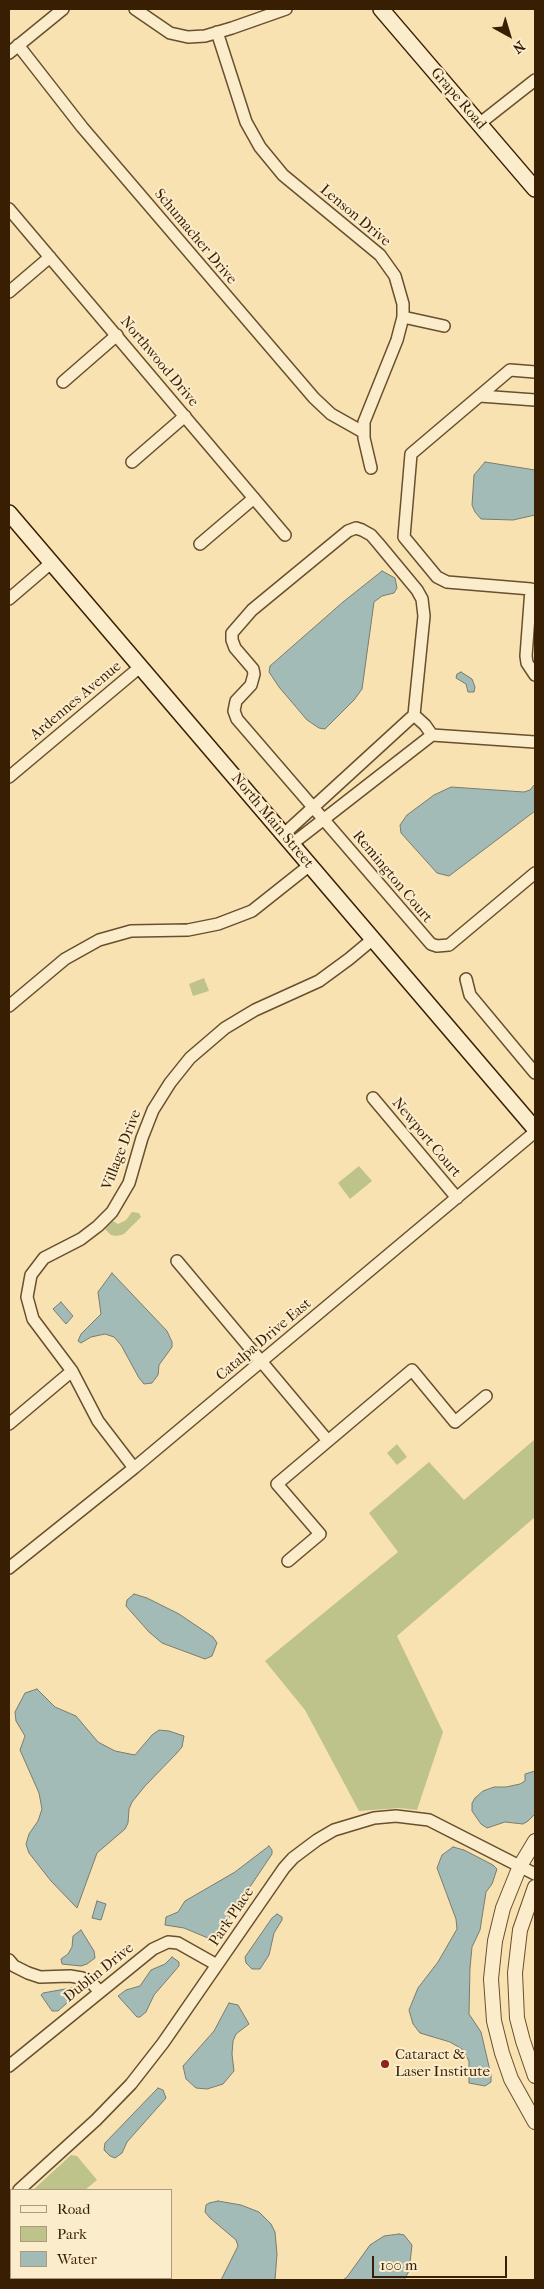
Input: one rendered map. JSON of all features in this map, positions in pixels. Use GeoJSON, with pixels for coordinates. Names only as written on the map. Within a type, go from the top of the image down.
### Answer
{"type":"FeatureCollection","features":[{"type":"Feature","properties":{"kind":"main road","name":"Grape Road"},"geometry":{"type":"LineString","coordinates":[[381,9],[535,189]]}},
{"type":"Feature","properties":{"kind":"main road","name":"North Main Street"},"geometry":{"type":"LineString","coordinates":[[9,513],[535,1130]]}},
{"type":"Feature","properties":{"kind":"street"},"geometry":{"type":"LineString","coordinates":[[13,49],[63,9]]}},
{"type":"Feature","properties":{"kind":"street"},"geometry":{"type":"LineString","coordinates":[[135,9],[163,28],[179,35],[197,37],[218,32],[286,9]]}},
{"type":"Feature","properties":{"kind":"street","name":"Lenson Drive"},"geometry":{"type":"LineString","coordinates":[[218,32],[246,122],[260,148],[284,175],[367,243],[388,264],[400,288],[403,317],[397,340],[369,408],[363,432],[371,468]]}},
{"type":"Feature","properties":{"kind":"street","name":"Schumacher Drive"},"geometry":{"type":"LineString","coordinates":[[13,49],[314,398],[331,414],[363,432]]}},
{"type":"Feature","properties":{"kind":"street"},"geometry":{"type":"LineString","coordinates":[[479,124],[535,80]]}},
{"type":"Feature","properties":{"kind":"street","name":"Northwood Drive"},"geometry":{"type":"LineString","coordinates":[[9,209],[285,535]]}},
{"type":"Feature","properties":{"kind":"street"},"geometry":{"type":"LineString","coordinates":[[9,292],[50,257]]}},
{"type":"Feature","properties":{"kind":"street"},"geometry":{"type":"LineString","coordinates":[[403,317],[444,326]]}},
{"type":"Feature","properties":{"kind":"street"},"geometry":{"type":"LineString","coordinates":[[63,382],[117,336]]}},
{"type":"Feature","properties":{"kind":"street"},"geometry":{"type":"LineString","coordinates":[[535,372],[510,370],[410,454],[404,537],[437,577],[447,582],[532,589],[526,656],[527,663],[535,675]]}},
{"type":"Feature","properties":{"kind":"street"},"geometry":{"type":"LineString","coordinates":[[480,396],[535,400]]}},
{"type":"Feature","properties":{"kind":"street"},"geometry":{"type":"LineString","coordinates":[[132,462],[185,416]]}},
{"type":"Feature","properties":{"kind":"street"},"geometry":{"type":"LineString","coordinates":[[200,544],[254,498]]}},
{"type":"Feature","properties":{"kind":"street","name":"Remington Court"},"geometry":{"type":"LineString","coordinates":[[414,715],[424,616],[422,599],[417,590],[375,538],[362,530],[356,528],[348,531],[252,610],[232,632],[235,648],[253,668],[254,674],[251,684],[236,701],[234,714],[431,944],[449,945],[535,873]]}},
{"type":"Feature","properties":{"kind":"street"},"geometry":{"type":"LineString","coordinates":[[9,599],[51,563]]}},
{"type":"Feature","properties":{"kind":"street","name":"Ardennes Avenue"},"geometry":{"type":"LineString","coordinates":[[9,777],[140,667]]}},
{"type":"Feature","properties":{"kind":"street"},"geometry":{"type":"LineString","coordinates":[[288,839],[314,809],[414,715],[425,724],[432,735]]}},
{"type":"Feature","properties":{"kind":"street"},"geometry":{"type":"LineString","coordinates":[[288,839],[322,818],[432,735],[535,742]]}},
{"type":"Feature","properties":{"kind":"street"},"geometry":{"type":"LineString","coordinates":[[9,1006],[65,959],[99,940],[131,931],[188,930],[218,924],[252,911],[310,865]]}},
{"type":"Feature","properties":{"kind":"street","name":"Village Drive"},"geometry":{"type":"LineString","coordinates":[[134,1468],[98,1421],[72,1371],[38,1327],[29,1308],[28,1286],[37,1265],[44,1258],[91,1233],[112,1212],[129,1183],[142,1138],[154,1110],[170,1083],[190,1058],[225,1028],[255,1010],[319,981],[372,939]]}},
{"type":"Feature","properties":{"kind":"street"},"geometry":{"type":"LineString","coordinates":[[466,979],[470,995],[535,1073]]}},
{"type":"Feature","properties":{"kind":"street","name":"Newport Court"},"geometry":{"type":"LineString","coordinates":[[373,1098],[457,1198]]}},
{"type":"Feature","properties":{"kind":"street","name":"Catalpa Drive East"},"geometry":{"type":"LineString","coordinates":[[9,1568],[134,1468],[457,1198],[535,1130]]}},
{"type":"Feature","properties":{"kind":"street"},"geometry":{"type":"LineString","coordinates":[[177,1262],[328,1442]]}},
{"type":"Feature","properties":{"kind":"street"},"geometry":{"type":"LineString","coordinates":[[288,1561],[320,1534],[277,1484],[412,1370],[455,1422],[486,1396]]}},
{"type":"Feature","properties":{"kind":"street"},"geometry":{"type":"LineString","coordinates":[[9,1424],[72,1371]]}},
{"type":"Feature","properties":{"kind":"street","name":"Park Place"},"geometry":{"type":"LineString","coordinates":[[20,2189],[96,2120],[131,2084],[163,2043],[293,1858],[317,1840],[334,1830],[374,1818],[396,1816],[429,1820],[535,1874]]}},
{"type":"Feature","properties":{"kind":"street"},"geometry":{"type":"LineString","coordinates":[[535,1841],[511,1884],[499,1923],[492,1959],[491,1994],[494,2021],[502,2053],[511,2079],[535,2122]]}},
{"type":"Feature","properties":{"kind":"street"},"geometry":{"type":"LineString","coordinates":[[535,1887],[520,1930],[514,1973],[522,2041],[535,2076]]}},
{"type":"Feature","properties":{"kind":"street","name":"Dublin Drive"},"geometry":{"type":"LineString","coordinates":[[9,2066],[153,1949],[168,1942],[186,1946],[217,1965]]}},
{"type":"Feature","properties":{"kind":"street"},"geometry":{"type":"LineString","coordinates":[[9,1960],[19,1968],[40,1977],[70,1976],[82,1978],[100,1992]]}},
{"type":"Feature","properties":{"kind":"green space"},"geometry":{"type":"Polygon","coordinates":[[[204,978],[209,991],[193,996],[189,984],[204,978]]]}},
{"type":"Feature","properties":{"kind":"green space"},"geometry":{"type":"Polygon","coordinates":[[[359,1166],[372,1181],[350,1199],[338,1183],[359,1166]]]}},
{"type":"Feature","properties":{"kind":"green space"},"geometry":{"type":"Polygon","coordinates":[[[132,1212],[139,1213],[141,1217],[124,1234],[111,1235],[105,1229],[113,1221],[118,1224],[126,1220],[132,1212]]]}},
{"type":"Feature","properties":{"kind":"green space"},"geometry":{"type":"Polygon","coordinates":[[[534,1440],[535,1517],[397,1636],[443,1732],[417,1810],[399,1808],[359,1811],[305,1710],[265,1661],[398,1552],[369,1513],[429,1462],[464,1500],[534,1440]]]}},
{"type":"Feature","properties":{"kind":"green space"},"geometry":{"type":"Polygon","coordinates":[[[397,1444],[407,1457],[397,1465],[387,1453],[397,1444]]]}},
{"type":"Feature","properties":{"kind":"green space"},"geometry":{"type":"Polygon","coordinates":[[[71,2155],[77,2156],[97,2180],[86,2189],[34,2189],[71,2155]]]}},
{"type":"Feature","properties":{"kind":"green space"},"geometry":{"type":"Polygon","coordinates":[[[10,2211],[9,2254],[9,2212],[10,2211]]]}},
{"type":"Feature","properties":{"kind":"green space"},"geometry":{"type":"Polygon","coordinates":[[[33,2279],[110,2280],[34,2280],[33,2279]]]}},
{"type":"Feature","properties":{"kind":"water"},"geometry":{"type":"Polygon","coordinates":[[[485,462],[535,470],[535,515],[513,520],[481,519],[472,505],[474,475],[485,462]]]}},
{"type":"Feature","properties":{"kind":"water"},"geometry":{"type":"Polygon","coordinates":[[[382,571],[395,578],[397,588],[394,593],[382,596],[374,602],[362,689],[354,700],[325,729],[319,728],[307,720],[279,687],[269,672],[270,666],[343,602],[382,571]]]}},
{"type":"Feature","properties":{"kind":"water"},"geometry":{"type":"Polygon","coordinates":[[[461,672],[472,679],[475,687],[474,692],[468,692],[466,684],[456,678],[457,674],[461,672]]]}},
{"type":"Feature","properties":{"kind":"water"},"geometry":{"type":"Polygon","coordinates":[[[535,784],[535,811],[449,876],[437,873],[401,833],[400,825],[407,815],[434,795],[451,787],[524,792],[530,790],[535,784]]]}},
{"type":"Feature","properties":{"kind":"water"},"geometry":{"type":"Polygon","coordinates":[[[112,1273],[167,1331],[172,1342],[172,1347],[159,1365],[158,1375],[152,1383],[144,1384],[139,1378],[121,1345],[114,1337],[105,1334],[91,1337],[81,1343],[78,1341],[81,1334],[101,1314],[98,1292],[112,1273]]]}},
{"type":"Feature","properties":{"kind":"water"},"geometry":{"type":"Polygon","coordinates":[[[61,1302],[73,1316],[66,1324],[53,1309],[61,1302]]]}},
{"type":"Feature","properties":{"kind":"water"},"geometry":{"type":"Polygon","coordinates":[[[134,1594],[147,1598],[179,1614],[213,1637],[217,1643],[212,1656],[205,1659],[162,1643],[149,1632],[126,1606],[127,1600],[134,1594]]]}},
{"type":"Feature","properties":{"kind":"water"},"geometry":{"type":"Polygon","coordinates":[[[37,1689],[55,1707],[76,1716],[98,1742],[115,1751],[135,1755],[152,1735],[159,1730],[184,1736],[182,1747],[132,1802],[125,1829],[97,1853],[77,1908],[51,1881],[29,1853],[26,1844],[42,1809],[39,1793],[20,1750],[25,1736],[16,1721],[15,1712],[25,1693],[37,1689]]]}},
{"type":"Feature","properties":{"kind":"water"},"geometry":{"type":"Polygon","coordinates":[[[535,1771],[535,1814],[528,1821],[523,1824],[505,1822],[487,1828],[481,1824],[472,1811],[472,1803],[475,1798],[483,1791],[494,1787],[520,1784],[525,1781],[525,1774],[535,1771]]]}},
{"type":"Feature","properties":{"kind":"water"},"geometry":{"type":"Polygon","coordinates":[[[269,1846],[272,1854],[215,1936],[208,1938],[184,1928],[165,1925],[166,1917],[178,1912],[185,1901],[235,1872],[269,1846]]]}},
{"type":"Feature","properties":{"kind":"water"},"geometry":{"type":"Polygon","coordinates":[[[453,1847],[464,1850],[497,1869],[492,1884],[486,1892],[480,1930],[472,1947],[470,1968],[469,2014],[481,2032],[491,2075],[491,2082],[485,2086],[469,2083],[469,2061],[462,2049],[450,2042],[420,2033],[413,2024],[409,2010],[418,1988],[438,1962],[457,1929],[456,1919],[437,1868],[442,1855],[453,1847]]]}},
{"type":"Feature","properties":{"kind":"water"},"geometry":{"type":"Polygon","coordinates":[[[97,1901],[106,1904],[101,1920],[92,1918],[97,1901]]]}},
{"type":"Feature","properties":{"kind":"water"},"geometry":{"type":"Polygon","coordinates":[[[277,1914],[282,1917],[282,1920],[274,1933],[269,1955],[260,1969],[252,1969],[246,1963],[245,1957],[272,1918],[277,1914]]]}},
{"type":"Feature","properties":{"kind":"water"},"geometry":{"type":"Polygon","coordinates":[[[81,1930],[94,1951],[95,1958],[81,1966],[62,1964],[61,1959],[68,1954],[72,1947],[73,1936],[81,1930]]]}},
{"type":"Feature","properties":{"kind":"water"},"geometry":{"type":"Polygon","coordinates":[[[172,1957],[179,1962],[179,1966],[154,1995],[146,2012],[137,2017],[118,1996],[126,1990],[140,1986],[151,1970],[165,1964],[172,1957]]]}},
{"type":"Feature","properties":{"kind":"water"},"geometry":{"type":"Polygon","coordinates":[[[71,1988],[76,1989],[77,1994],[58,2011],[52,2011],[41,1995],[43,1993],[71,1988]]]}},
{"type":"Feature","properties":{"kind":"water"},"geometry":{"type":"Polygon","coordinates":[[[229,2003],[238,2005],[249,2024],[236,2034],[233,2041],[234,2071],[223,2084],[207,2089],[196,2088],[186,2079],[183,2066],[214,2031],[229,2003]]]}},
{"type":"Feature","properties":{"kind":"water"},"geometry":{"type":"Polygon","coordinates":[[[158,2088],[163,2090],[166,2098],[127,2142],[122,2153],[115,2158],[110,2156],[104,2150],[105,2143],[158,2088]]]}},
{"type":"Feature","properties":{"kind":"water"},"geometry":{"type":"Polygon","coordinates":[[[218,2201],[241,2205],[259,2212],[271,2224],[275,2232],[277,2254],[275,2280],[221,2280],[238,2246],[236,2240],[205,2212],[206,2205],[218,2201]]]}},
{"type":"Feature","properties":{"kind":"water"},"geometry":{"type":"Polygon","coordinates":[[[404,2235],[412,2245],[409,2271],[404,2280],[343,2280],[370,2245],[384,2236],[404,2235]]]}},
{"type":"Feature","properties":{"kind":"place","name":"Cataract & Laser Institute"},"geometry":{"type":"Point","coordinates":[385,2064]}}]}
